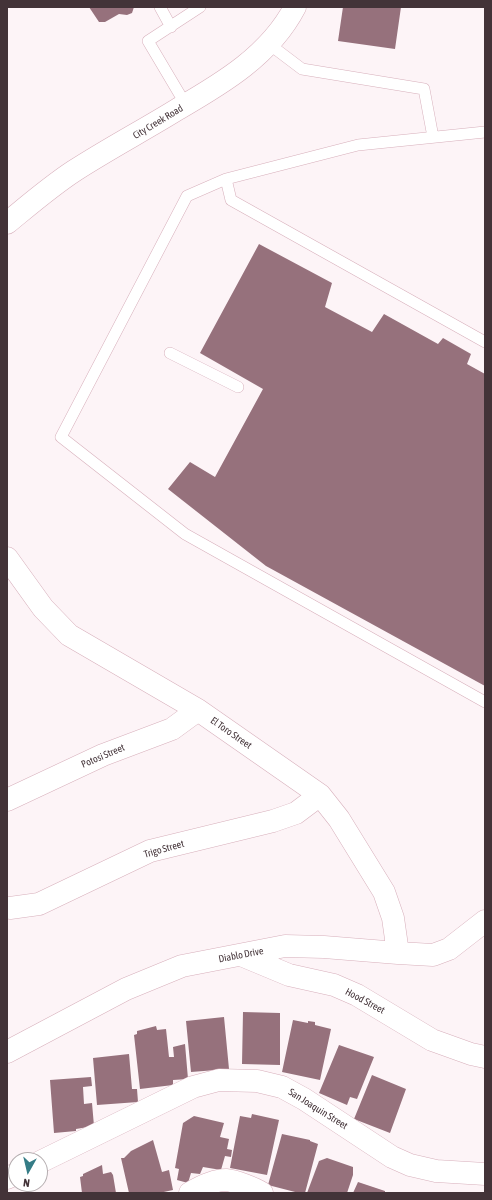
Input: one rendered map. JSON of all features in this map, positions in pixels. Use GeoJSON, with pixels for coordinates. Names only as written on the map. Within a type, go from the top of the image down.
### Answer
{"type":"FeatureCollection","features":[{"type":"Feature","properties":{"kind":"street","name":"City Creek Road"},"geometry":{"type":"LineString","coordinates":[[7,223],[73,171],[186,105],[236,73],[269,44],[289,19],[295,7]]}},
{"type":"Feature","properties":{"kind":"street","name":"El Toro Street"},"geometry":{"type":"LineString","coordinates":[[7,558],[43,608],[69,635],[198,710],[320,795],[339,819],[384,892],[394,918],[398,954]]}},
{"type":"Feature","properties":{"kind":"street","name":"Potosi Street"},"geometry":{"type":"LineString","coordinates":[[7,800],[103,755],[172,729],[198,710]]}},
{"type":"Feature","properties":{"kind":"street","name":"Trigo Street"},"geometry":{"type":"LineString","coordinates":[[10,908],[40,904],[150,851],[273,821],[296,813],[320,795]]}},
{"type":"Feature","properties":{"kind":"street","name":"Diablo Drive"},"geometry":{"type":"LineString","coordinates":[[7,1052],[126,989],[182,966],[285,946],[324,947],[398,954],[433,955],[449,949],[485,921]]}},
{"type":"Feature","properties":{"kind":"street","name":"Hood Street"},"geometry":{"type":"LineString","coordinates":[[241,955],[289,975],[334,985],[351,992],[432,1040],[471,1054],[485,1056]]}},
{"type":"Feature","properties":{"kind":"street","name":"San Joaquin Street"},"geometry":{"type":"LineString","coordinates":[[48,1158],[193,1087],[219,1080],[256,1081],[282,1087],[304,1099],[392,1157],[410,1165],[436,1171],[485,1174]]}},
{"type":"Feature","properties":{"kind":"street"},"geometry":{"type":"LineString","coordinates":[[190,1193],[203,1185],[226,1180],[252,1188],[262,1193]]}},
{"type":"Feature","properties":{"kind":"lane"},"geometry":{"type":"LineString","coordinates":[[160,7],[171,27]]}},
{"type":"Feature","properties":{"kind":"lane"},"geometry":{"type":"LineString","coordinates":[[186,105],[148,41],[200,7]]}},
{"type":"Feature","properties":{"kind":"lane"},"geometry":{"type":"LineString","coordinates":[[269,44],[302,69],[424,89],[433,137]]}},
{"type":"Feature","properties":{"kind":"lane"},"geometry":{"type":"LineString","coordinates":[[485,132],[358,145],[226,179],[188,196],[61,437],[185,534],[485,702]]}},
{"type":"Feature","properties":{"kind":"lane"},"geometry":{"type":"LineString","coordinates":[[226,179],[231,200],[485,342]]}},
{"type":"Feature","properties":{"kind":"lane"},"geometry":{"type":"LineString","coordinates":[[170,353],[238,386]]}},
{"type":"Feature","properties":{"kind":"building"},"geometry":{"type":"Polygon","coordinates":[[[89,7],[134,7],[132,13],[127,15],[119,14],[105,22],[99,22],[89,7]]]}},
{"type":"Feature","properties":{"kind":"building"},"geometry":{"type":"Polygon","coordinates":[[[343,7],[401,7],[395,49],[338,41],[343,7]]]}},
{"type":"Feature","properties":{"kind":"building"},"geometry":{"type":"Polygon","coordinates":[[[259,244],[332,283],[325,307],[372,332],[384,314],[438,344],[443,338],[471,354],[467,364],[485,374],[485,686],[266,566],[168,489],[190,462],[215,477],[263,389],[200,353],[259,244]]]}},
{"type":"Feature","properties":{"kind":"building"},"geometry":{"type":"Polygon","coordinates":[[[243,1012],[280,1013],[280,1065],[242,1064],[243,1012]]]}},
{"type":"Feature","properties":{"kind":"building"},"geometry":{"type":"Polygon","coordinates":[[[224,1017],[229,1069],[191,1072],[186,1021],[224,1017]]]}},
{"type":"Feature","properties":{"kind":"building"},"geometry":{"type":"Polygon","coordinates":[[[293,1020],[308,1023],[308,1021],[315,1022],[315,1025],[331,1029],[320,1080],[282,1072],[293,1020]]]}},
{"type":"Feature","properties":{"kind":"building"},"geometry":{"type":"Polygon","coordinates":[[[156,1026],[157,1030],[166,1029],[169,1057],[174,1057],[173,1047],[185,1044],[188,1079],[173,1080],[173,1085],[140,1089],[134,1035],[137,1034],[137,1031],[156,1026]]]}},
{"type":"Feature","properties":{"kind":"building"},"geometry":{"type":"Polygon","coordinates":[[[339,1045],[374,1057],[357,1099],[350,1097],[347,1105],[319,1093],[339,1045]]]}},
{"type":"Feature","properties":{"kind":"building"},"geometry":{"type":"Polygon","coordinates":[[[129,1054],[132,1089],[137,1089],[138,1102],[97,1105],[93,1058],[129,1054]]]}},
{"type":"Feature","properties":{"kind":"building"},"geometry":{"type":"Polygon","coordinates":[[[372,1075],[406,1089],[390,1133],[354,1119],[372,1075]]]}},
{"type":"Feature","properties":{"kind":"building"},"geometry":{"type":"Polygon","coordinates":[[[91,1077],[92,1086],[83,1087],[84,1104],[92,1103],[94,1126],[76,1129],[76,1131],[54,1133],[50,1080],[91,1077]]]}},
{"type":"Feature","properties":{"kind":"building"},"geometry":{"type":"Polygon","coordinates":[[[252,1114],[279,1120],[267,1175],[230,1168],[240,1116],[251,1118],[252,1114]]]}},
{"type":"Feature","properties":{"kind":"building"},"geometry":{"type":"Polygon","coordinates":[[[194,1116],[224,1123],[220,1137],[229,1139],[227,1149],[232,1150],[231,1157],[225,1156],[221,1170],[203,1167],[200,1174],[191,1173],[188,1183],[177,1180],[179,1169],[175,1168],[183,1123],[194,1116]]]}},
{"type":"Feature","properties":{"kind":"building"},"geometry":{"type":"Polygon","coordinates":[[[282,1134],[310,1140],[318,1144],[305,1193],[299,1193],[268,1185],[282,1134]]]}},
{"type":"Feature","properties":{"kind":"building"},"geometry":{"type":"Polygon","coordinates":[[[153,1140],[162,1172],[169,1170],[173,1190],[159,1193],[129,1193],[121,1158],[124,1158],[131,1151],[153,1140]]]}},
{"type":"Feature","properties":{"kind":"building"},"geometry":{"type":"Polygon","coordinates":[[[327,1158],[353,1167],[353,1175],[347,1193],[307,1193],[319,1161],[327,1158]]]}},
{"type":"Feature","properties":{"kind":"building"},"geometry":{"type":"Polygon","coordinates":[[[102,1165],[103,1174],[111,1172],[113,1175],[116,1193],[82,1193],[80,1177],[102,1165]]]}},
{"type":"Feature","properties":{"kind":"building"},"geometry":{"type":"Polygon","coordinates":[[[358,1182],[385,1191],[385,1193],[353,1193],[358,1182]]]}}]}
